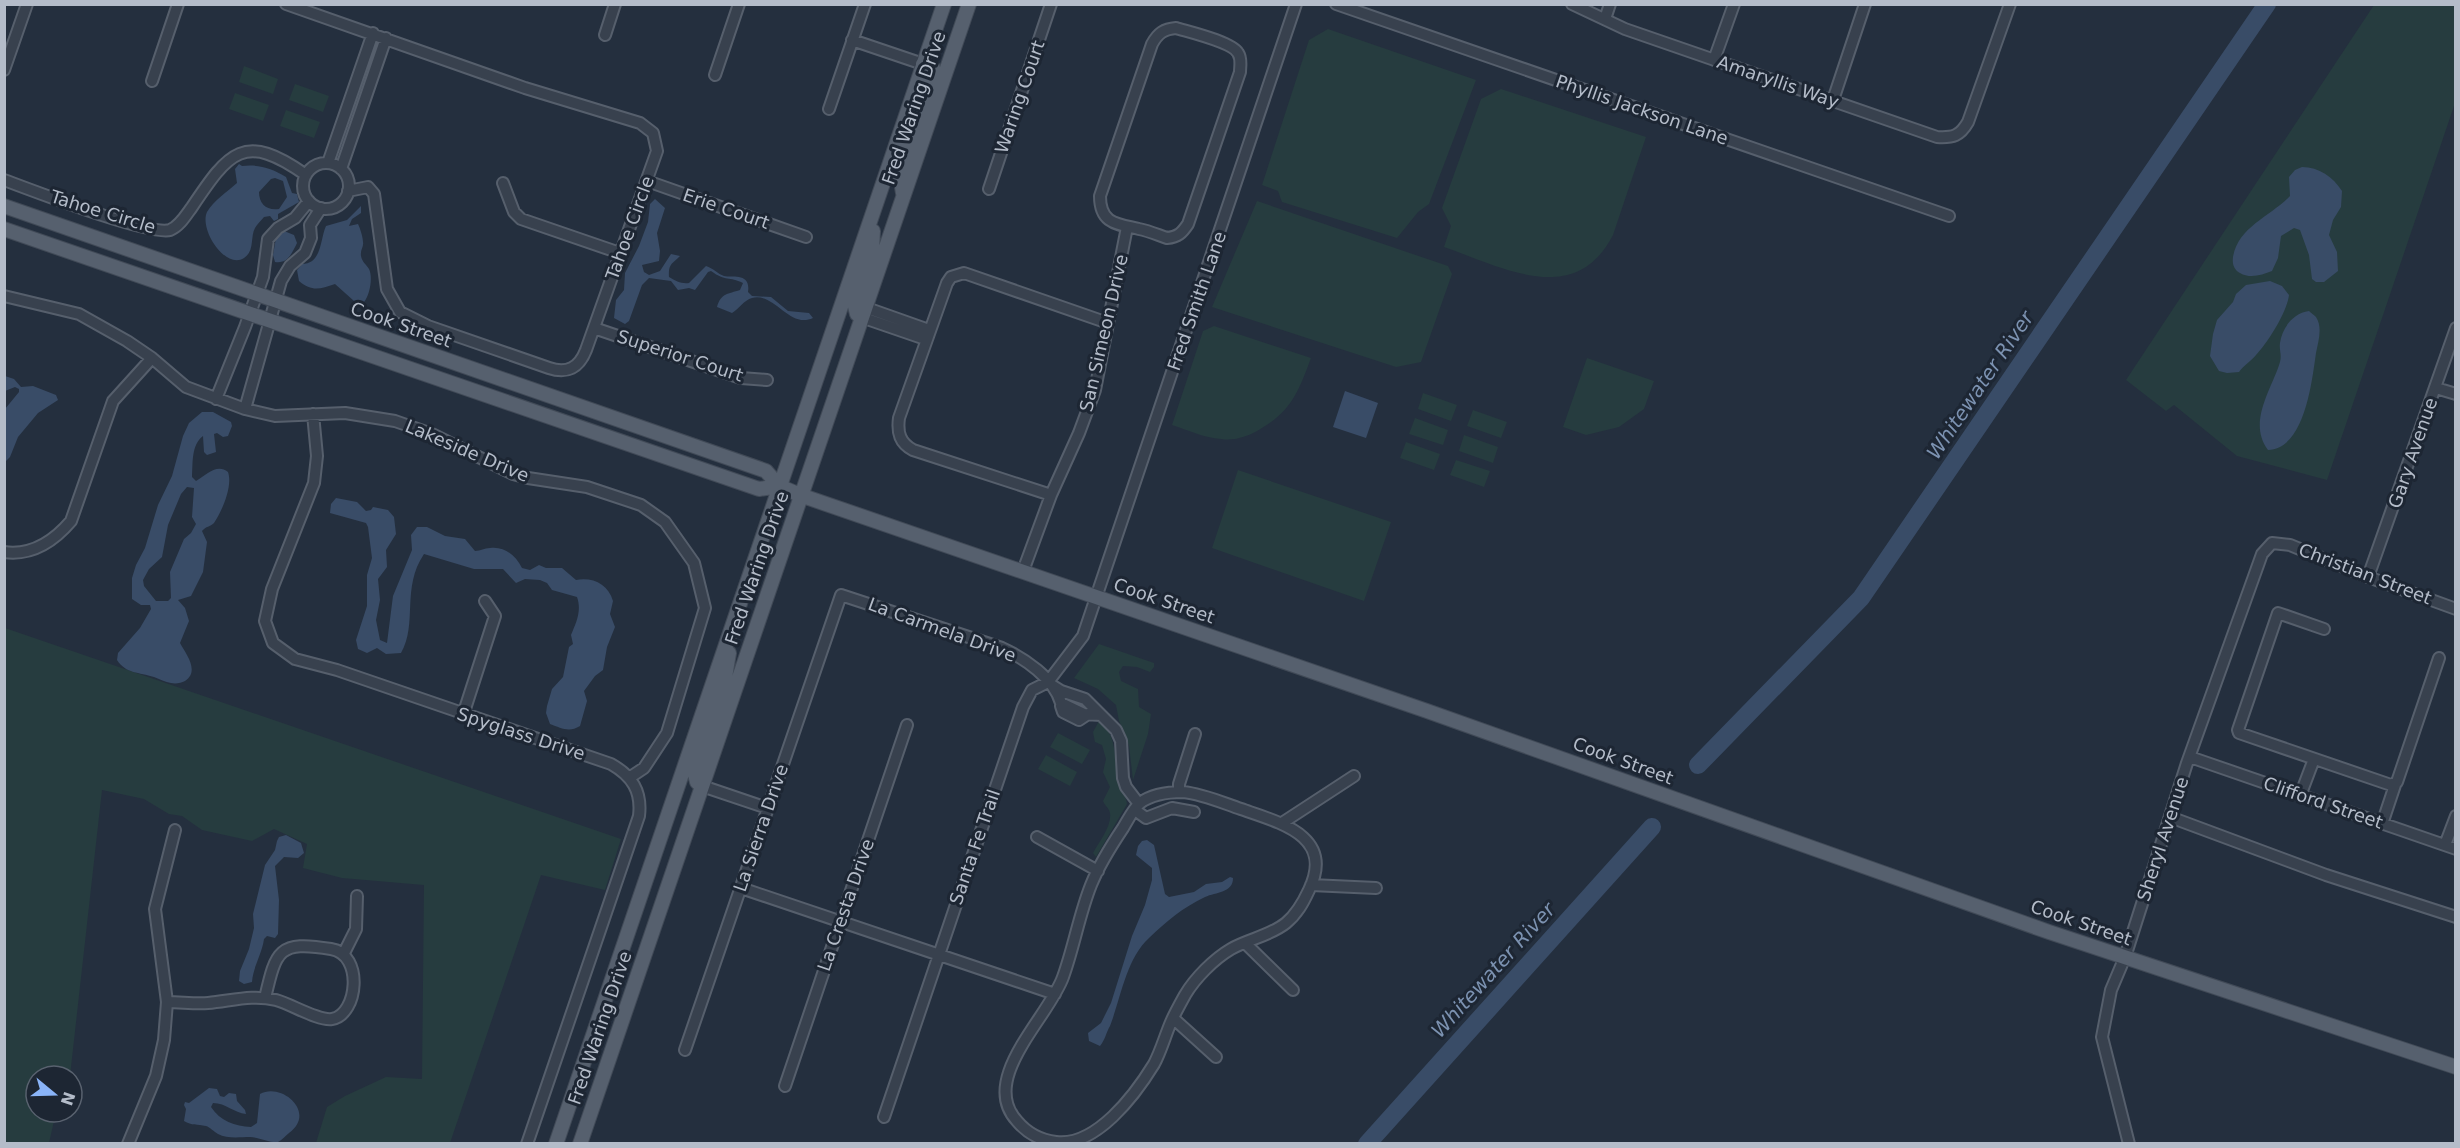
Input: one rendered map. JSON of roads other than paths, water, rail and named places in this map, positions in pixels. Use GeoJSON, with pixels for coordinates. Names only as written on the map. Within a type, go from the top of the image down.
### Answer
{"type":"FeatureCollection","features":[{"type":"Feature","properties":{"kind":"main road","name":"Fred Waring Drive"},"geometry":{"type":"LineString","coordinates":[[556,1143],[944,4]]}},
{"type":"Feature","properties":{"kind":"main road","name":"Fred Waring Drive"},"geometry":{"type":"LineString","coordinates":[[580,1143],[969,4]]}},
{"type":"Feature","properties":{"kind":"main road"},"geometry":{"type":"LineString","coordinates":[[904,196],[900,175],[934,73],[933,68],[924,64]]}},
{"type":"Feature","properties":{"kind":"main road","name":"Cook Street"},"geometry":{"type":"LineString","coordinates":[[4,206],[766,471],[779,486],[800,495],[2125,957],[2456,1067]]}},
{"type":"Feature","properties":{"kind":"main road"},"geometry":{"type":"LineString","coordinates":[[863,312],[857,315],[855,306],[872,250],[874,214]]}},
{"type":"Feature","properties":{"kind":"main road","name":"Cook Street"},"geometry":{"type":"LineString","coordinates":[[4,229],[759,489],[779,486]]}},
{"type":"Feature","properties":{"kind":"main road"},"geometry":{"type":"LineString","coordinates":[[702,786],[697,782],[695,774],[723,690],[732,624]]}},
{"type":"Feature","properties":{"kind":"street"},"geometry":{"type":"LineString","coordinates":[[4,70],[27,4]]}},
{"type":"Feature","properties":{"kind":"street"},"geometry":{"type":"LineString","coordinates":[[152,81],[178,4]]}},
{"type":"Feature","properties":{"kind":"street","name":"Tahoe Circle"},"geometry":{"type":"LineString","coordinates":[[286,4],[525,88],[646,126],[653,133],[657,144],[647,181],[594,328],[579,364],[569,370],[557,371],[428,326],[400,312],[387,289],[374,194],[368,187],[348,190]]}},
{"type":"Feature","properties":{"kind":"street"},"geometry":{"type":"LineString","coordinates":[[605,36],[615,4]]}},
{"type":"Feature","properties":{"kind":"street"},"geometry":{"type":"LineString","coordinates":[[715,75],[739,4]]}},
{"type":"Feature","properties":{"kind":"street"},"geometry":{"type":"LineString","coordinates":[[829,109],[865,4]]}},
{"type":"Feature","properties":{"kind":"street","name":"Waring Court"},"geometry":{"type":"LineString","coordinates":[[989,189],[1051,4]]}},
{"type":"Feature","properties":{"kind":"street","name":"Fred Smith Lane"},"geometry":{"type":"LineString","coordinates":[[1097,597],[1296,4]]}},
{"type":"Feature","properties":{"kind":"street","name":"Phyllis Jackson Lane"},"geometry":{"type":"LineString","coordinates":[[1336,4],[1949,216]]}},
{"type":"Feature","properties":{"kind":"street","name":"Amaryllis Way"},"geometry":{"type":"LineString","coordinates":[[1572,4],[1625,29],[1937,137],[1952,138],[1962,132],[1968,122],[2010,4]]}},
{"type":"Feature","properties":{"kind":"street"},"geometry":{"type":"LineString","coordinates":[[1605,19],[1610,4]]}},
{"type":"Feature","properties":{"kind":"street"},"geometry":{"type":"LineString","coordinates":[[1714,60],[1734,4]]}},
{"type":"Feature","properties":{"kind":"street"},"geometry":{"type":"LineString","coordinates":[[1833,100],[1865,4]]}},
{"type":"Feature","properties":{"kind":"street"},"geometry":{"type":"LineString","coordinates":[[1176,28],[1229,46],[1238,52],[1241,62],[1240,72],[1188,224],[1175,238],[1127,227],[1105,217],[1100,206],[1100,196],[1152,44],[1158,34],[1167,29],[1176,28]]}},
{"type":"Feature","properties":{"kind":"street"},"geometry":{"type":"LineString","coordinates":[[328,163],[373,33]]}},
{"type":"Feature","properties":{"kind":"street"},"geometry":{"type":"LineString","coordinates":[[341,169],[386,38]]}},
{"type":"Feature","properties":{"kind":"street"},"geometry":{"type":"LineString","coordinates":[[852,40],[924,64]]}},
{"type":"Feature","properties":{"kind":"street","name":"Tahoe Circle"},"geometry":{"type":"LineString","coordinates":[[4,180],[135,225],[160,231],[169,230],[180,222],[213,174],[230,158],[240,153],[266,152],[306,175]]}},
{"type":"Feature","properties":{"kind":"street"},"geometry":{"type":"LineString","coordinates":[[328,163],[341,169],[348,180],[348,190],[338,205],[321,208],[309,201],[303,187],[306,175],[315,166],[328,163]]}},
{"type":"Feature","properties":{"kind":"street","name":"Erie Court"},"geometry":{"type":"LineString","coordinates":[[647,181],[806,237]]}},
{"type":"Feature","properties":{"kind":"street"},"geometry":{"type":"LineString","coordinates":[[503,183],[514,212],[521,219],[620,253]]}},
{"type":"Feature","properties":{"kind":"street"},"geometry":{"type":"LineString","coordinates":[[216,399],[263,277],[268,239],[278,228],[295,218],[309,201]]}},
{"type":"Feature","properties":{"kind":"street"},"geometry":{"type":"LineString","coordinates":[[245,409],[281,281],[290,266],[305,253],[311,238],[310,225],[321,208]]}},
{"type":"Feature","properties":{"kind":"street","name":"San Simeon Drive"},"geometry":{"type":"LineString","coordinates":[[1023,571],[1051,495],[1083,424],[1095,390],[1127,227]]}},
{"type":"Feature","properties":{"kind":"street"},"geometry":{"type":"LineString","coordinates":[[1051,495],[913,450],[901,440],[899,418],[927,334],[951,277],[964,273],[1108,323]]}},
{"type":"Feature","properties":{"kind":"street","name":"Lakeside Drive"},"geometry":{"type":"LineString","coordinates":[[4,297],[79,314],[152,358],[186,387],[245,409],[275,416],[345,413],[395,421],[432,434],[513,474],[587,487],[641,505],[665,522],[694,563],[705,608],[667,733],[644,768],[629,778]]}},
{"type":"Feature","properties":{"kind":"street"},"geometry":{"type":"LineString","coordinates":[[863,312],[927,334]]}},
{"type":"Feature","properties":{"kind":"street","name":"Superior Court"},"geometry":{"type":"LineString","coordinates":[[594,328],[741,378],[767,380]]}},
{"type":"Feature","properties":{"kind":"street","name":"Gary Avenue"},"geometry":{"type":"LineString","coordinates":[[2368,577],[2456,328]]}},
{"type":"Feature","properties":{"kind":"street"},"geometry":{"type":"LineString","coordinates":[[4,552],[18,552],[38,547],[57,536],[71,521],[113,402],[152,358]]}},
{"type":"Feature","properties":{"kind":"street"},"geometry":{"type":"LineString","coordinates":[[2436,388],[2456,394]]}},
{"type":"Feature","properties":{"kind":"street","name":"Spyglass Drive"},"geometry":{"type":"LineString","coordinates":[[313,414],[317,456],[314,483],[272,589],[265,621],[273,643],[295,659],[337,670],[611,764],[624,771],[629,778]]}},
{"type":"Feature","properties":{"kind":"street","name":"Christian Street"},"geometry":{"type":"LineString","coordinates":[[2272,543],[2290,544],[2368,577],[2456,609]]}},
{"type":"Feature","properties":{"kind":"street","name":"Sheryl Avenue"},"geometry":{"type":"LineString","coordinates":[[2129,1143],[2102,1037],[2111,990],[2125,957],[2190,758],[2262,554],[2272,543]]}},
{"type":"Feature","properties":{"kind":"street","name":"La Carmela Drive"},"geometry":{"type":"LineString","coordinates":[[837,606],[841,595],[853,597],[1002,648],[1018,656],[1061,691],[1085,699],[1116,730],[1121,741],[1123,778],[1137,807]]}},
{"type":"Feature","properties":{"kind":"street","name":"Santa Fe Trail"},"geometry":{"type":"LineString","coordinates":[[885,1117],[1023,707],[1032,690],[1048,682],[1083,636],[1097,597]]}},
{"type":"Feature","properties":{"kind":"street"},"geometry":{"type":"LineString","coordinates":[[463,715],[495,616],[485,601]]}},
{"type":"Feature","properties":{"kind":"street","name":"La Sierra Drive"},"geometry":{"type":"LineString","coordinates":[[685,1050],[837,606]]}},
{"type":"Feature","properties":{"kind":"street"},"geometry":{"type":"LineString","coordinates":[[2324,629],[2278,613],[2238,730],[2241,734],[2395,785]]}},
{"type":"Feature","properties":{"kind":"street"},"geometry":{"type":"LineString","coordinates":[[2382,824],[2439,658]]}},
{"type":"Feature","properties":{"kind":"street","name":"La Carmela Drive"},"geometry":{"type":"LineString","coordinates":[[1048,682],[1058,694],[1061,703],[1088,714],[1101,715]]}},
{"type":"Feature","properties":{"kind":"street","name":"La Cresta Drive"},"geometry":{"type":"LineString","coordinates":[[785,1086],[907,725]]}},
{"type":"Feature","properties":{"kind":"street"},"geometry":{"type":"LineString","coordinates":[[1179,792],[1179,784],[1195,734]]}},
{"type":"Feature","properties":{"kind":"street","name":"Clifford Street"},"geometry":{"type":"LineString","coordinates":[[2190,758],[2450,847]]}},
{"type":"Feature","properties":{"kind":"street"},"geometry":{"type":"LineString","coordinates":[[2300,796],[2314,759]]}},
{"type":"Feature","properties":{"kind":"street"},"geometry":{"type":"LineString","coordinates":[[1282,823],[1354,776]]}},
{"type":"Feature","properties":{"kind":"street"},"geometry":{"type":"LineString","coordinates":[[527,1143],[639,816],[638,791],[629,778]]}},
{"type":"Feature","properties":{"kind":"street"},"geometry":{"type":"LineString","coordinates":[[702,786],[767,808]]}},
{"type":"Feature","properties":{"kind":"street"},"geometry":{"type":"LineString","coordinates":[[1179,792],[1192,793],[1282,823],[1299,833],[1311,846],[1316,864],[1311,885],[1300,908],[1287,922],[1275,930],[1231,949],[1207,968],[1189,988],[1153,1065],[1104,1126],[1091,1135],[1073,1141],[1057,1142],[1024,1131],[1013,1117],[1005,1090],[1008,1074],[1017,1054],[1063,979],[1076,927],[1098,871],[1137,807],[1154,796],[1179,792]]}},
{"type":"Feature","properties":{"kind":"street"},"geometry":{"type":"LineString","coordinates":[[1137,807],[1146,819],[1172,808],[1194,812]]}},
{"type":"Feature","properties":{"kind":"street"},"geometry":{"type":"LineString","coordinates":[[2450,847],[2456,816]]}},
{"type":"Feature","properties":{"kind":"street"},"geometry":{"type":"LineString","coordinates":[[2170,817],[2326,875],[2456,917]]}},
{"type":"Feature","properties":{"kind":"street"},"geometry":{"type":"LineString","coordinates":[[128,1143],[156,1076],[164,1040],[167,1002],[155,909],[175,830]]}},
{"type":"Feature","properties":{"kind":"street"},"geometry":{"type":"LineString","coordinates":[[1036,837],[1098,871]]}},
{"type":"Feature","properties":{"kind":"street"},"geometry":{"type":"LineString","coordinates":[[1311,885],[1376,888]]}},
{"type":"Feature","properties":{"kind":"street"},"geometry":{"type":"LineString","coordinates":[[741,888],[1055,994]]}},
{"type":"Feature","properties":{"kind":"street"},"geometry":{"type":"LineString","coordinates":[[344,953],[356,929],[357,896]]}},
{"type":"Feature","properties":{"kind":"street"},"geometry":{"type":"LineString","coordinates":[[1245,943],[1293,990]]}},
{"type":"Feature","properties":{"kind":"street"},"geometry":{"type":"LineString","coordinates":[[167,1002],[201,1003],[227,999],[265,998],[330,1019],[344,1013],[352,996],[352,964],[344,953],[324,948],[297,947],[283,951],[274,962],[265,998]]}},
{"type":"Feature","properties":{"kind":"street"},"geometry":{"type":"LineString","coordinates":[[1173,1018],[1216,1058]]}},
{"type":"Feature","properties":{"kind":"water"},"geometry":{"type":"Polygon","coordinates":[[[239,164],[265,167],[281,174],[286,177],[292,193],[297,194],[299,202],[278,214],[278,219],[274,221],[270,216],[264,217],[255,228],[250,252],[244,258],[237,260],[229,258],[215,246],[207,228],[206,219],[207,212],[213,204],[237,183],[235,169],[239,164]],[[271,179],[259,192],[264,206],[279,209],[287,197],[283,181],[271,179]]]}},
{"type":"Feature","properties":{"kind":"water"},"geometry":{"type":"Polygon","coordinates":[[[2302,167],[2325,174],[2342,191],[2341,207],[2333,220],[2329,235],[2337,252],[2338,271],[2324,282],[2316,282],[2312,279],[2309,255],[2300,230],[2294,228],[2281,236],[2278,258],[2272,271],[2252,276],[2240,273],[2235,268],[2233,260],[2241,238],[2290,196],[2289,177],[2295,170],[2302,167]]]}},
{"type":"Feature","properties":{"kind":"water"},"geometry":{"type":"Polygon","coordinates":[[[655,199],[665,208],[657,233],[659,261],[642,265],[644,272],[649,275],[660,271],[671,254],[680,256],[669,269],[669,277],[676,281],[689,283],[706,266],[724,276],[744,279],[747,281],[748,292],[752,296],[771,297],[788,311],[809,313],[813,318],[797,319],[768,300],[760,298],[749,299],[732,313],[717,307],[723,297],[740,290],[743,283],[720,277],[711,271],[695,290],[689,288],[678,290],[671,281],[649,278],[642,285],[629,321],[625,324],[614,318],[616,300],[624,290],[625,273],[639,246],[648,222],[650,204],[655,199]]]}},
{"type":"Feature","properties":{"kind":"water"},"geometry":{"type":"Polygon","coordinates":[[[361,206],[361,213],[352,219],[349,226],[358,224],[359,226],[363,244],[361,256],[370,272],[369,291],[364,302],[354,301],[335,284],[316,288],[308,287],[299,281],[297,270],[317,255],[326,226],[347,220],[361,206]]]}},
{"type":"Feature","properties":{"kind":"water"},"geometry":{"type":"Polygon","coordinates":[[[284,231],[294,235],[297,243],[286,260],[275,262],[273,255],[276,238],[284,231]]]}},
{"type":"Feature","properties":{"kind":"water"},"geometry":{"type":"Polygon","coordinates":[[[2270,281],[2282,286],[2289,295],[2285,310],[2276,326],[2261,349],[2239,372],[2219,371],[2210,356],[2217,320],[2233,302],[2236,294],[2246,285],[2270,281]]]}},
{"type":"Feature","properties":{"kind":"water"},"geometry":{"type":"Polygon","coordinates":[[[2309,311],[2316,317],[2320,330],[2309,395],[2298,426],[2291,438],[2281,447],[2268,450],[2262,439],[2260,417],[2280,362],[2281,337],[2293,318],[2309,311]]]}},
{"type":"Feature","properties":{"kind":"water"},"geometry":{"type":"Polygon","coordinates":[[[5,376],[14,379],[21,387],[33,386],[56,395],[58,400],[38,413],[18,437],[10,457],[5,462],[5,409],[19,389],[15,387],[5,391],[5,376]]]}},
{"type":"Feature","properties":{"kind":"water"},"geometry":{"type":"Polygon","coordinates":[[[1345,391],[1378,403],[1366,438],[1333,427],[1345,391]]]}},
{"type":"Feature","properties":{"kind":"water"},"geometry":{"type":"Polygon","coordinates":[[[202,412],[213,412],[231,422],[232,426],[228,436],[214,434],[216,452],[207,455],[204,452],[203,436],[196,444],[192,477],[196,481],[220,469],[228,472],[229,484],[226,498],[217,518],[214,523],[202,531],[207,542],[203,572],[191,596],[178,600],[185,608],[189,621],[180,643],[192,667],[185,681],[173,683],[124,668],[117,660],[118,653],[140,628],[151,609],[150,605],[141,605],[132,599],[132,578],[145,548],[158,505],[172,476],[189,423],[202,412]],[[187,487],[181,494],[168,525],[162,557],[149,569],[143,580],[144,586],[156,601],[168,601],[171,598],[170,572],[184,539],[196,524],[192,517],[194,488],[187,487]]]}},
{"type":"Feature","properties":{"kind":"water"},"geometry":{"type":"Polygon","coordinates":[[[336,498],[357,502],[366,511],[373,507],[388,510],[394,517],[396,534],[386,550],[387,567],[378,579],[380,600],[376,620],[380,640],[387,643],[393,596],[412,550],[411,535],[417,527],[427,527],[445,536],[465,539],[475,551],[488,548],[505,550],[517,560],[522,568],[530,570],[539,565],[546,568],[562,568],[576,580],[594,581],[604,586],[613,601],[610,614],[615,627],[607,647],[603,670],[595,676],[584,691],[587,701],[580,726],[569,729],[550,724],[546,713],[552,689],[563,677],[569,647],[573,644],[571,635],[579,612],[577,597],[552,590],[547,583],[540,580],[525,579],[516,583],[503,569],[474,569],[424,554],[413,580],[409,630],[401,653],[386,654],[377,648],[367,653],[358,649],[356,640],[367,606],[367,575],[372,558],[368,527],[366,523],[330,513],[331,504],[336,498]]]}},
{"type":"Feature","properties":{"kind":"water"},"geometry":{"type":"Polygon","coordinates":[[[286,835],[301,843],[304,853],[298,858],[284,857],[275,866],[279,900],[278,934],[275,938],[267,936],[264,939],[252,982],[244,984],[239,981],[240,971],[254,928],[253,914],[265,865],[275,850],[279,837],[286,835]]]}},
{"type":"Feature","properties":{"kind":"water"},"geometry":{"type":"Polygon","coordinates":[[[1147,840],[1154,845],[1165,894],[1169,897],[1194,892],[1206,884],[1222,882],[1230,877],[1233,878],[1232,883],[1227,889],[1205,897],[1182,910],[1141,947],[1129,968],[1110,1026],[1100,1046],[1089,1041],[1088,1033],[1101,1023],[1111,1003],[1132,936],[1145,905],[1152,880],[1152,868],[1136,855],[1138,846],[1142,841],[1147,840]]]}},
{"type":"Feature","properties":{"kind":"water"},"geometry":{"type":"Polygon","coordinates":[[[209,1088],[217,1089],[220,1096],[224,1097],[229,1093],[236,1094],[237,1101],[245,1110],[246,1114],[213,1103],[211,1107],[228,1122],[251,1127],[257,1123],[260,1094],[269,1091],[278,1092],[293,1102],[298,1109],[297,1125],[281,1140],[275,1142],[253,1137],[225,1137],[208,1127],[184,1121],[185,1102],[189,1103],[209,1088]]]}},
{"type":"Feature","properties":{"kind":"waterway","name":"Whitewater River"},"geometry":{"type":"LineString","coordinates":[[1698,765],[1861,598],[2267,4]]}},
{"type":"Feature","properties":{"kind":"waterway","name":"Whitewater River"},"geometry":{"type":"LineString","coordinates":[[1367,1144],[1652,827]]}}]}
